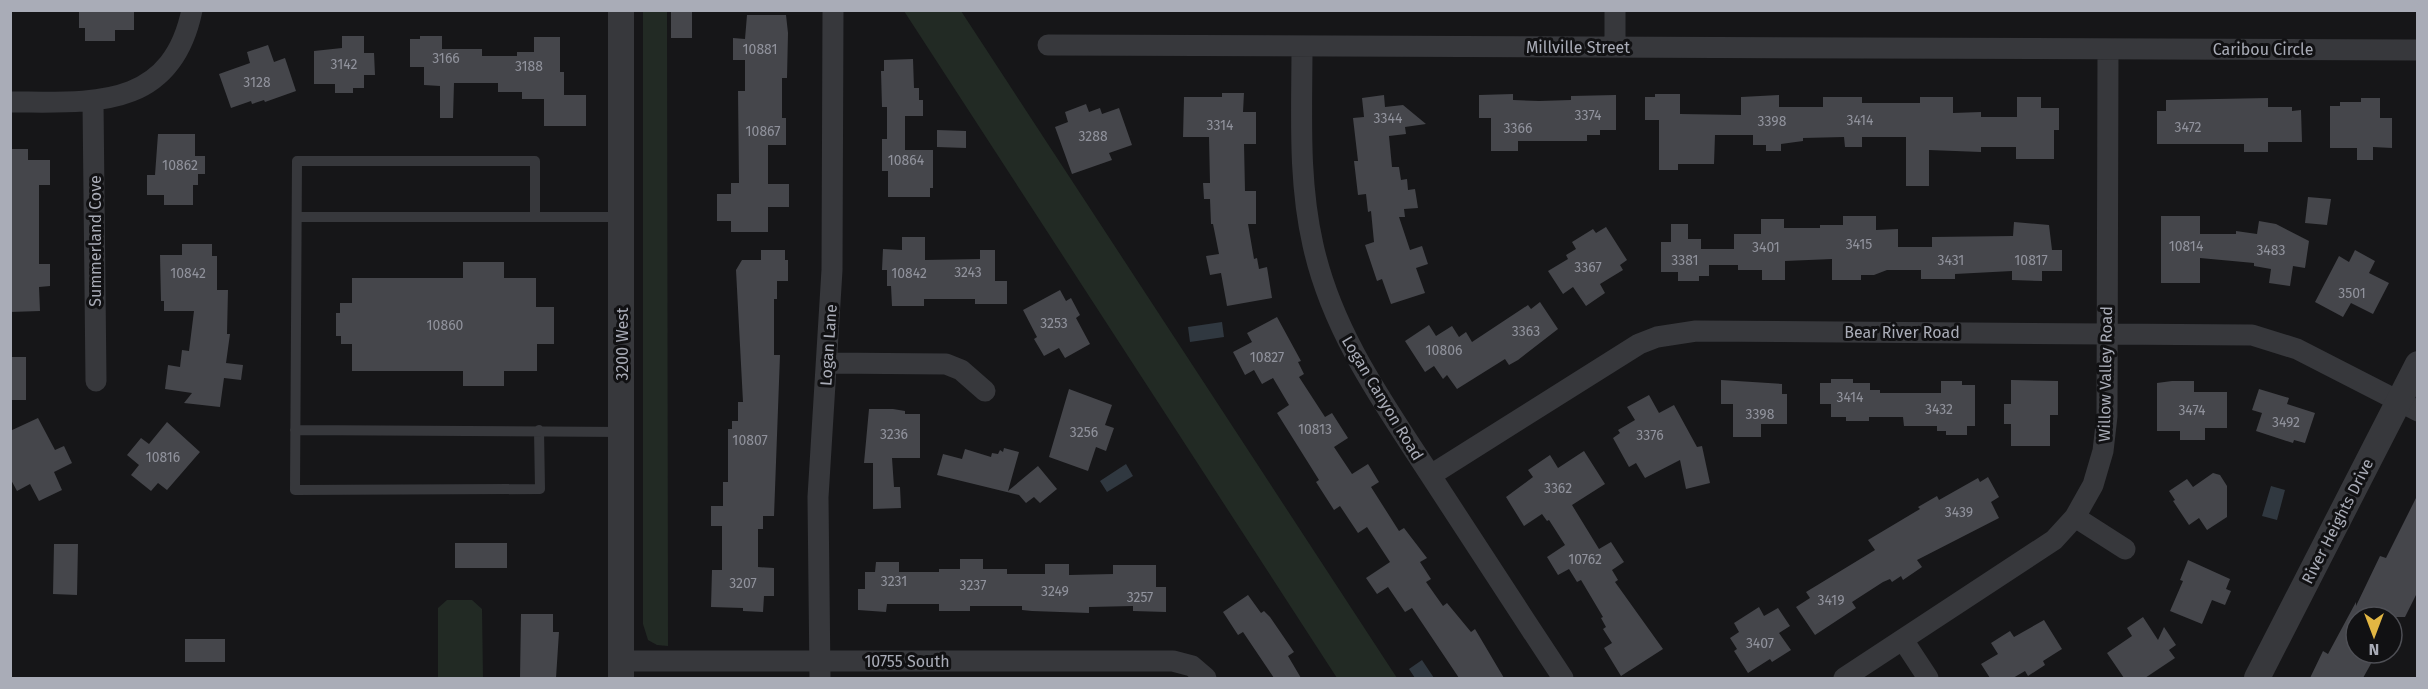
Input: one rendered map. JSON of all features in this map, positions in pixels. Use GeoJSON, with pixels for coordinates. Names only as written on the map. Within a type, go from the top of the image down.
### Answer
{"type":"FeatureCollection","features":[{"type":"Feature","properties":{"kind":"street"},"geometry":{"type":"LineString","coordinates":[[10,102],[93,102],[126,94],[157,75],[177,52],[192,10]]}},
{"type":"Feature","properties":{"kind":"street","name":"3200 West"},"geometry":{"type":"LineString","coordinates":[[621,10],[621,670]]}},
{"type":"Feature","properties":{"kind":"street","name":"Logan Lane"},"geometry":{"type":"LineString","coordinates":[[820,670],[818,497],[833,248],[833,10]]}},
{"type":"Feature","properties":{"kind":"street"},"geometry":{"type":"LineString","coordinates":[[1615,10],[1615,47]]}},
{"type":"Feature","properties":{"kind":"street","name":"Millville Street"},"geometry":{"type":"LineString","coordinates":[[1048,45],[2108,49]]}},
{"type":"Feature","properties":{"kind":"street","name":"Logan Canyon Road"},"geometry":{"type":"LineString","coordinates":[[1302,46],[1303,182],[1309,225],[1321,278],[1339,323],[1356,358],[1563,678]]}},
{"type":"Feature","properties":{"kind":"street","name":"Caribou Circle"},"geometry":{"type":"LineString","coordinates":[[2108,49],[2418,50]]}},
{"type":"Feature","properties":{"kind":"street","name":"Willow Valley Road"},"geometry":{"type":"LineString","coordinates":[[1844,678],[2041,550],[2075,517],[2093,486],[2103,451],[2107,416],[2108,49]]}},
{"type":"Feature","properties":{"kind":"street","name":"Summerland Cove"},"geometry":{"type":"LineString","coordinates":[[93,102],[96,381]]}},
{"type":"Feature","properties":{"kind":"street","name":"Bear River Road"},"geometry":{"type":"LineString","coordinates":[[1431,476],[1622,353],[1657,337],[1696,331],[2228,333],[2263,338],[2297,350],[2408,406]]}},
{"type":"Feature","properties":{"kind":"street"},"geometry":{"type":"LineString","coordinates":[[826,363],[946,364],[961,370],[985,391]]}},
{"type":"Feature","properties":{"kind":"street","name":"River Heights Drive"},"geometry":{"type":"LineString","coordinates":[[2257,678],[2408,406],[2418,364]]}},
{"type":"Feature","properties":{"kind":"street"},"geometry":{"type":"LineString","coordinates":[[2075,517],[2125,549]]}},
{"type":"Feature","properties":{"kind":"street"},"geometry":{"type":"LineString","coordinates":[[1903,640],[1928,678]]}},
{"type":"Feature","properties":{"kind":"street","name":"10755 South"},"geometry":{"type":"LineString","coordinates":[[621,670],[820,670],[1173,661],[1199,672]]}},
{"type":"Feature","properties":{"kind":"lane"},"geometry":{"type":"LineString","coordinates":[[535,217],[535,161],[297,161],[295,490],[540,489],[539,430]]}},
{"type":"Feature","properties":{"kind":"lane"},"geometry":{"type":"LineString","coordinates":[[297,217],[622,217]]}},
{"type":"Feature","properties":{"kind":"lane"},"geometry":{"type":"LineString","coordinates":[[295,430],[622,432]]}},
{"type":"Feature","properties":{"kind":"shaded area"},"geometry":{"type":"Polygon","coordinates":[[[643,11],[667,11],[668,646],[657,645],[648,640],[643,624],[643,11]]]}},
{"type":"Feature","properties":{"kind":"shaded area"},"geometry":{"type":"Polygon","coordinates":[[[904,11],[961,11],[1397,678],[1337,678],[904,11]]]}},
{"type":"Feature","properties":{"kind":"shaded area"},"geometry":{"type":"Polygon","coordinates":[[[1222,322],[1224,337],[1190,342],[1188,327],[1222,322]]]}},
{"type":"Feature","properties":{"kind":"shaded area"},"geometry":{"type":"Polygon","coordinates":[[[1126,464],[1133,476],[1107,492],[1100,481],[1126,464]]]}},
{"type":"Feature","properties":{"kind":"shaded area"},"geometry":{"type":"Polygon","coordinates":[[[2271,486],[2285,490],[2277,520],[2262,516],[2271,486]]]}},
{"type":"Feature","properties":{"kind":"shaded area"},"geometry":{"type":"Polygon","coordinates":[[[447,600],[472,600],[482,609],[483,678],[438,678],[438,608],[447,600]]]}},
{"type":"Feature","properties":{"kind":"shaded area"},"geometry":{"type":"Polygon","coordinates":[[[1422,660],[1434,678],[1415,678],[1409,669],[1422,660]]]}},
{"type":"Feature","properties":{"kind":"building"},"geometry":{"type":"Polygon","coordinates":[[[79,10],[134,10],[134,30],[115,30],[115,41],[85,41],[85,28],[79,28],[79,10]]]}},
{"type":"Feature","properties":{"kind":"building"},"geometry":{"type":"Polygon","coordinates":[[[671,12],[692,12],[692,38],[671,38],[671,12]]]}},
{"type":"Feature","properties":{"kind":"building"},"geometry":{"type":"Polygon","coordinates":[[[747,15],[786,15],[788,33],[787,78],[782,78],[782,118],[786,118],[786,145],[768,145],[768,184],[789,184],[789,207],[768,207],[768,232],[731,232],[731,221],[717,221],[717,194],[731,194],[731,183],[739,183],[738,91],[745,91],[745,60],[733,60],[733,38],[745,39],[747,15]]]}},
{"type":"Feature","properties":{"kind":"building"},"geometry":{"type":"Polygon","coordinates":[[[342,36],[364,36],[364,53],[374,53],[375,75],[364,75],[364,88],[353,88],[353,93],[335,93],[335,84],[314,84],[314,51],[342,48],[342,36]]]}},
{"type":"Feature","properties":{"kind":"building"},"geometry":{"type":"Polygon","coordinates":[[[420,36],[442,36],[442,49],[482,49],[482,56],[517,56],[517,52],[534,52],[534,37],[560,37],[560,72],[564,72],[564,95],[586,95],[586,126],[544,126],[544,99],[522,99],[522,92],[498,92],[498,83],[454,83],[453,118],[440,118],[440,86],[424,85],[424,67],[410,67],[410,39],[420,39],[420,36]]]}},
{"type":"Feature","properties":{"kind":"building"},"geometry":{"type":"Polygon","coordinates":[[[268,45],[274,62],[285,58],[296,91],[265,102],[264,100],[252,104],[251,101],[231,108],[219,74],[250,63],[247,52],[268,45]]]}},
{"type":"Feature","properties":{"kind":"building"},"geometry":{"type":"Polygon","coordinates":[[[913,59],[914,88],[919,88],[919,100],[923,100],[923,116],[905,116],[905,150],[933,150],[933,188],[930,188],[930,197],[888,197],[888,171],[882,171],[882,139],[887,139],[887,107],[882,107],[881,71],[884,71],[884,60],[913,59]]]}},
{"type":"Feature","properties":{"kind":"building"},"geometry":{"type":"Polygon","coordinates":[[[1222,93],[1244,93],[1243,112],[1256,112],[1256,144],[1244,144],[1245,191],[1256,191],[1256,224],[1248,224],[1254,259],[1257,258],[1259,269],[1267,267],[1272,298],[1227,306],[1221,273],[1210,275],[1206,256],[1219,254],[1213,224],[1211,224],[1210,199],[1204,199],[1203,183],[1210,183],[1209,137],[1183,137],[1184,97],[1222,97],[1222,93]]]}},
{"type":"Feature","properties":{"kind":"building"},"geometry":{"type":"Polygon","coordinates":[[[1513,94],[1513,100],[1539,101],[1571,100],[1571,96],[1616,95],[1616,130],[1600,130],[1600,135],[1587,135],[1587,141],[1518,141],[1518,151],[1491,151],[1491,118],[1479,118],[1479,95],[1513,94]]]}},
{"type":"Feature","properties":{"kind":"building"},"geometry":{"type":"Polygon","coordinates":[[[1655,94],[1680,94],[1680,114],[1741,115],[1741,97],[1779,95],[1779,107],[1823,107],[1823,97],[1862,97],[1862,103],[1920,103],[1920,97],[1953,97],[1953,113],[1981,112],[1981,117],[2017,117],[2017,97],[2041,97],[2041,108],[2059,108],[2059,130],[2054,130],[2054,159],[2016,159],[2016,147],[1981,147],[1981,152],[1929,150],[1929,186],[1906,186],[1906,137],[1862,137],[1862,147],[1845,147],[1844,137],[1803,138],[1803,141],[1781,144],[1781,151],[1766,151],[1766,145],[1753,145],[1753,135],[1715,135],[1714,164],[1678,164],[1678,170],[1659,170],[1659,120],[1645,120],[1645,97],[1655,97],[1655,94]]]}},
{"type":"Feature","properties":{"kind":"building"},"geometry":{"type":"Polygon","coordinates":[[[1384,95],[1385,107],[1403,105],[1426,124],[1405,127],[1406,134],[1389,136],[1392,167],[1399,167],[1401,180],[1407,179],[1408,190],[1415,189],[1418,208],[1404,209],[1405,217],[1399,217],[1410,250],[1422,246],[1428,264],[1416,268],[1425,293],[1391,304],[1382,279],[1377,281],[1365,245],[1374,242],[1371,211],[1368,212],[1366,194],[1358,195],[1354,161],[1358,161],[1353,118],[1364,117],[1362,98],[1384,95]]]}},
{"type":"Feature","properties":{"kind":"building"},"geometry":{"type":"Polygon","coordinates":[[[2268,98],[2268,107],[2292,107],[2292,111],[2301,110],[2302,142],[2268,142],[2268,152],[2244,152],[2244,144],[2157,144],[2157,111],[2166,111],[2166,100],[2268,98]]]}},
{"type":"Feature","properties":{"kind":"building"},"geometry":{"type":"Polygon","coordinates":[[[2361,98],[2380,98],[2380,118],[2392,118],[2392,148],[2373,147],[2373,160],[2357,160],[2357,148],[2330,148],[2330,106],[2340,106],[2340,102],[2361,102],[2361,98]]]}},
{"type":"Feature","properties":{"kind":"building"},"geometry":{"type":"Polygon","coordinates":[[[1086,104],[1089,112],[1100,108],[1102,114],[1119,108],[1132,145],[1109,153],[1112,160],[1072,174],[1055,127],[1068,122],[1065,112],[1086,104]]]}},
{"type":"Feature","properties":{"kind":"building"},"geometry":{"type":"Polygon","coordinates":[[[937,130],[966,131],[966,148],[937,147],[937,130]]]}},
{"type":"Feature","properties":{"kind":"building"},"geometry":{"type":"Polygon","coordinates":[[[158,134],[195,134],[195,156],[205,156],[205,174],[198,174],[198,185],[193,185],[193,205],[164,205],[164,195],[147,195],[147,175],[155,175],[158,134]]]}},
{"type":"Feature","properties":{"kind":"building"},"geometry":{"type":"Polygon","coordinates":[[[10,149],[28,149],[28,160],[50,160],[50,185],[39,185],[39,264],[50,264],[50,286],[39,287],[40,311],[10,312],[10,149]]]}},
{"type":"Feature","properties":{"kind":"building"},"geometry":{"type":"Polygon","coordinates":[[[2308,197],[2331,199],[2327,225],[2305,223],[2308,197]]]}},
{"type":"Feature","properties":{"kind":"building"},"geometry":{"type":"Polygon","coordinates":[[[1843,216],[1876,216],[1876,230],[1898,229],[1898,247],[1932,247],[1932,237],[2013,236],[2014,222],[2049,225],[2052,250],[2062,250],[2062,271],[2042,271],[2042,281],[2012,280],[2012,271],[1955,274],[1955,279],[1921,279],[1921,270],[1887,270],[1874,275],[1861,275],[1861,280],[1832,280],[1832,259],[1785,261],[1785,280],[1762,280],[1762,270],[1738,270],[1738,265],[1709,265],[1709,276],[1699,276],[1699,281],[1678,281],[1678,272],[1661,272],[1661,242],[1671,242],[1671,224],[1688,224],[1688,239],[1701,239],[1701,249],[1734,249],[1734,234],[1761,234],[1761,219],[1784,219],[1784,228],[1820,228],[1820,225],[1843,225],[1843,216]]]}},
{"type":"Feature","properties":{"kind":"building"},"geometry":{"type":"Polygon","coordinates":[[[2161,216],[2200,216],[2200,234],[2236,234],[2236,231],[2257,234],[2259,221],[2276,224],[2309,241],[2305,268],[2293,266],[2290,286],[2269,283],[2271,269],[2254,266],[2254,263],[2200,258],[2200,283],[2161,283],[2161,216]]]}},
{"type":"Feature","properties":{"kind":"building"},"geometry":{"type":"Polygon","coordinates":[[[1606,227],[1627,260],[1620,265],[1623,270],[1600,284],[1605,293],[1586,306],[1573,287],[1563,294],[1548,271],[1568,259],[1566,255],[1576,249],[1572,242],[1593,229],[1596,233],[1606,227]]]}},
{"type":"Feature","properties":{"kind":"building"},"geometry":{"type":"Polygon","coordinates":[[[902,237],[925,237],[925,260],[980,259],[980,250],[995,250],[995,281],[1007,281],[1007,304],[975,304],[975,299],[924,299],[924,306],[892,306],[891,286],[887,286],[887,270],[882,270],[883,249],[902,250],[902,237]]]}},
{"type":"Feature","properties":{"kind":"building"},"geometry":{"type":"Polygon","coordinates":[[[182,244],[212,244],[212,256],[217,256],[217,290],[228,290],[227,334],[230,334],[226,363],[243,365],[241,380],[224,378],[220,407],[184,403],[192,393],[165,389],[168,365],[180,367],[182,350],[189,351],[194,311],[164,311],[164,301],[161,301],[160,255],[182,255],[182,244]]]}},
{"type":"Feature","properties":{"kind":"building"},"geometry":{"type":"Polygon","coordinates":[[[761,250],[785,250],[785,260],[788,260],[788,281],[777,281],[777,299],[774,299],[774,355],[780,355],[774,516],[763,516],[763,529],[758,529],[758,567],[774,568],[774,596],[764,596],[763,612],[743,611],[743,608],[711,607],[712,570],[722,570],[722,526],[711,526],[711,506],[723,506],[723,482],[728,482],[728,429],[732,429],[732,421],[738,421],[738,402],[743,402],[736,270],[742,260],[761,260],[761,250]]]}},
{"type":"Feature","properties":{"kind":"building"},"geometry":{"type":"Polygon","coordinates":[[[2355,250],[2375,261],[2369,273],[2389,283],[2373,314],[2351,303],[2343,317],[2315,302],[2339,256],[2349,262],[2355,250]]]}},
{"type":"Feature","properties":{"kind":"building"},"geometry":{"type":"Polygon","coordinates":[[[463,262],[504,262],[504,278],[536,278],[536,307],[554,307],[554,344],[537,344],[537,371],[504,371],[504,386],[463,386],[463,371],[352,371],[352,344],[341,344],[341,336],[336,336],[336,313],[340,313],[340,303],[352,303],[352,278],[463,278],[463,262]]]}},
{"type":"Feature","properties":{"kind":"building"},"geometry":{"type":"Polygon","coordinates":[[[1060,290],[1066,301],[1071,298],[1080,315],[1076,318],[1090,344],[1065,358],[1059,348],[1044,356],[1034,339],[1037,337],[1023,310],[1060,290]]]}},
{"type":"Feature","properties":{"kind":"building"},"geometry":{"type":"Polygon","coordinates":[[[1540,302],[1558,329],[1518,360],[1509,365],[1505,359],[1457,389],[1447,375],[1443,379],[1434,366],[1425,372],[1405,341],[1429,325],[1436,336],[1452,326],[1459,337],[1466,332],[1472,342],[1528,305],[1531,309],[1540,302]]]}},
{"type":"Feature","properties":{"kind":"building"},"geometry":{"type":"Polygon","coordinates":[[[1277,317],[1301,361],[1298,362],[1304,374],[1299,377],[1325,417],[1332,413],[1348,438],[1334,447],[1352,474],[1368,464],[1379,482],[1371,487],[1399,531],[1404,528],[1427,558],[1420,562],[1431,579],[1426,582],[1443,606],[1447,603],[1471,632],[1475,629],[1504,678],[1459,678],[1412,608],[1405,612],[1388,587],[1377,594],[1366,578],[1390,562],[1367,527],[1358,533],[1340,506],[1334,510],[1316,482],[1319,480],[1277,413],[1289,405],[1273,378],[1262,384],[1254,370],[1245,375],[1233,352],[1252,342],[1247,333],[1277,317]]]}},
{"type":"Feature","properties":{"kind":"building"},"geometry":{"type":"Polygon","coordinates":[[[10,357],[26,357],[26,400],[10,400],[10,357]]]}},
{"type":"Feature","properties":{"kind":"building"},"geometry":{"type":"Polygon","coordinates":[[[1831,379],[1853,379],[1853,383],[1870,383],[1870,390],[1880,390],[1880,393],[1941,393],[1941,381],[1962,381],[1962,385],[1975,385],[1975,426],[1967,426],[1967,435],[1946,435],[1946,431],[1937,431],[1937,426],[1904,426],[1903,417],[1869,417],[1869,421],[1846,421],[1846,417],[1831,417],[1831,404],[1820,404],[1820,383],[1831,383],[1831,379]]]}},
{"type":"Feature","properties":{"kind":"building"},"geometry":{"type":"Polygon","coordinates":[[[1721,380],[1782,384],[1782,394],[1787,394],[1787,424],[1761,424],[1761,437],[1733,437],[1733,404],[1721,404],[1721,380]]]}},
{"type":"Feature","properties":{"kind":"building"},"geometry":{"type":"Polygon","coordinates":[[[2011,380],[2058,381],[2058,415],[2050,415],[2050,446],[2011,446],[2011,424],[2004,424],[2004,404],[2011,404],[2011,380]]]}},
{"type":"Feature","properties":{"kind":"building"},"geometry":{"type":"Polygon","coordinates":[[[2194,381],[2194,392],[2227,392],[2227,428],[2205,428],[2205,440],[2180,440],[2180,431],[2157,431],[2157,383],[2194,381]]]}},
{"type":"Feature","properties":{"kind":"building"},"geometry":{"type":"Polygon","coordinates":[[[1069,389],[1112,405],[1105,425],[1114,428],[1106,451],[1096,447],[1088,471],[1049,457],[1069,389]]]}},
{"type":"Feature","properties":{"kind":"building"},"geometry":{"type":"Polygon","coordinates":[[[2259,389],[2289,398],[2287,404],[2315,413],[2305,443],[2294,440],[2293,443],[2256,431],[2262,413],[2252,410],[2259,389]]]}},
{"type":"Feature","properties":{"kind":"building"},"geometry":{"type":"Polygon","coordinates":[[[1649,395],[1659,413],[1674,405],[1697,447],[1702,446],[1710,483],[1686,489],[1680,460],[1645,478],[1636,463],[1629,467],[1613,438],[1620,433],[1618,430],[1635,420],[1627,407],[1649,395]]]}},
{"type":"Feature","properties":{"kind":"building"},"geometry":{"type":"Polygon","coordinates":[[[869,409],[893,409],[905,411],[905,414],[920,414],[920,458],[892,458],[894,487],[900,487],[901,508],[873,509],[873,463],[864,463],[869,409]]]}},
{"type":"Feature","properties":{"kind":"building"},"geometry":{"type":"Polygon","coordinates":[[[38,418],[55,450],[64,446],[72,463],[54,472],[62,490],[39,501],[30,484],[17,491],[10,478],[10,431],[38,418]]]}},
{"type":"Feature","properties":{"kind":"building"},"geometry":{"type":"Polygon","coordinates":[[[167,422],[200,452],[167,490],[158,483],[151,491],[131,475],[139,465],[127,455],[141,438],[149,444],[167,422]]]}},
{"type":"Feature","properties":{"kind":"building"},"geometry":{"type":"Polygon","coordinates":[[[1004,448],[1019,452],[1008,491],[1038,466],[1057,489],[1040,503],[1034,497],[1026,503],[1019,495],[937,475],[943,454],[962,459],[965,449],[991,457],[992,453],[998,454],[1000,450],[1003,452],[1004,448]]]}},
{"type":"Feature","properties":{"kind":"building"},"geometry":{"type":"Polygon","coordinates":[[[1584,451],[1605,484],[1572,505],[1599,549],[1611,542],[1624,562],[1612,570],[1618,580],[1615,582],[1663,649],[1621,676],[1604,648],[1612,643],[1603,629],[1606,627],[1601,618],[1603,617],[1581,580],[1577,582],[1569,569],[1558,575],[1547,557],[1565,545],[1549,520],[1547,521],[1542,514],[1524,526],[1506,497],[1533,477],[1528,470],[1550,455],[1558,468],[1584,451]]]}},
{"type":"Feature","properties":{"kind":"building"},"geometry":{"type":"Polygon","coordinates":[[[2213,473],[2220,475],[2227,486],[2227,517],[2207,530],[2199,518],[2189,525],[2169,491],[2187,479],[2193,487],[2213,473]]]}},
{"type":"Feature","properties":{"kind":"building"},"geometry":{"type":"Polygon","coordinates":[[[1988,477],[1999,497],[1991,502],[1999,518],[1917,560],[1922,567],[1903,580],[1901,576],[1892,582],[1890,579],[1883,582],[1852,602],[1856,608],[1815,635],[1796,607],[1810,598],[1806,592],[1875,550],[1868,540],[1920,509],[1918,507],[1937,496],[1939,500],[1978,478],[1980,482],[1988,477]]]}},
{"type":"Feature","properties":{"kind":"building"},"geometry":{"type":"Polygon","coordinates":[[[2418,494],[2418,591],[2405,617],[2404,605],[2356,605],[2380,556],[2386,558],[2418,494]]]}},
{"type":"Feature","properties":{"kind":"building"},"geometry":{"type":"Polygon","coordinates":[[[455,543],[507,543],[507,568],[455,568],[455,543]]]}},
{"type":"Feature","properties":{"kind":"building"},"geometry":{"type":"Polygon","coordinates":[[[54,544],[78,544],[77,595],[53,594],[54,544]]]}},
{"type":"Feature","properties":{"kind":"building"},"geometry":{"type":"Polygon","coordinates":[[[960,559],[983,559],[983,569],[1007,569],[1007,574],[1045,574],[1045,564],[1069,564],[1069,575],[1113,574],[1113,565],[1156,565],[1156,587],[1166,587],[1166,612],[1133,611],[1133,606],[1089,607],[1089,613],[1022,610],[1022,606],[970,606],[970,611],[939,611],[939,604],[887,604],[886,612],[858,610],[858,589],[865,589],[865,572],[875,572],[876,562],[899,562],[899,572],[939,572],[939,569],[960,569],[960,559]]]}},
{"type":"Feature","properties":{"kind":"building"},"geometry":{"type":"Polygon","coordinates":[[[2188,560],[2230,579],[2226,589],[2231,591],[2225,605],[2212,600],[2202,624],[2170,611],[2183,581],[2180,580],[2188,560]]]}},
{"type":"Feature","properties":{"kind":"building"},"geometry":{"type":"Polygon","coordinates":[[[1248,595],[1261,613],[1264,611],[1270,617],[1294,652],[1288,656],[1301,678],[1274,678],[1243,632],[1238,635],[1223,612],[1248,595]]]}},
{"type":"Feature","properties":{"kind":"building"},"geometry":{"type":"Polygon","coordinates":[[[1759,607],[1764,616],[1778,608],[1790,626],[1779,633],[1791,650],[1772,662],[1770,659],[1748,673],[1734,651],[1737,649],[1730,638],[1739,632],[1734,623],[1759,607]]]}},
{"type":"Feature","properties":{"kind":"building"},"geometry":{"type":"Polygon","coordinates":[[[521,614],[553,614],[553,632],[559,632],[556,678],[520,678],[521,614]]]}},
{"type":"Feature","properties":{"kind":"building"},"geometry":{"type":"Polygon","coordinates":[[[2143,617],[2158,640],[2164,627],[2176,645],[2169,650],[2175,658],[2145,678],[2124,678],[2107,653],[2132,636],[2127,628],[2143,617]]]}},
{"type":"Feature","properties":{"kind":"building"},"geometry":{"type":"Polygon","coordinates":[[[2044,620],[2062,649],[2043,661],[2045,665],[2028,676],[2025,671],[2013,678],[1990,678],[1981,664],[1998,654],[1991,643],[2010,631],[2014,637],[2044,620]]]}},
{"type":"Feature","properties":{"kind":"building"},"geometry":{"type":"Polygon","coordinates":[[[2344,624],[2344,665],[2370,665],[2363,678],[2310,678],[2323,651],[2328,654],[2344,624]]]}},
{"type":"Feature","properties":{"kind":"building"},"geometry":{"type":"Polygon","coordinates":[[[185,639],[225,639],[225,662],[185,662],[185,639]]]}}]}
